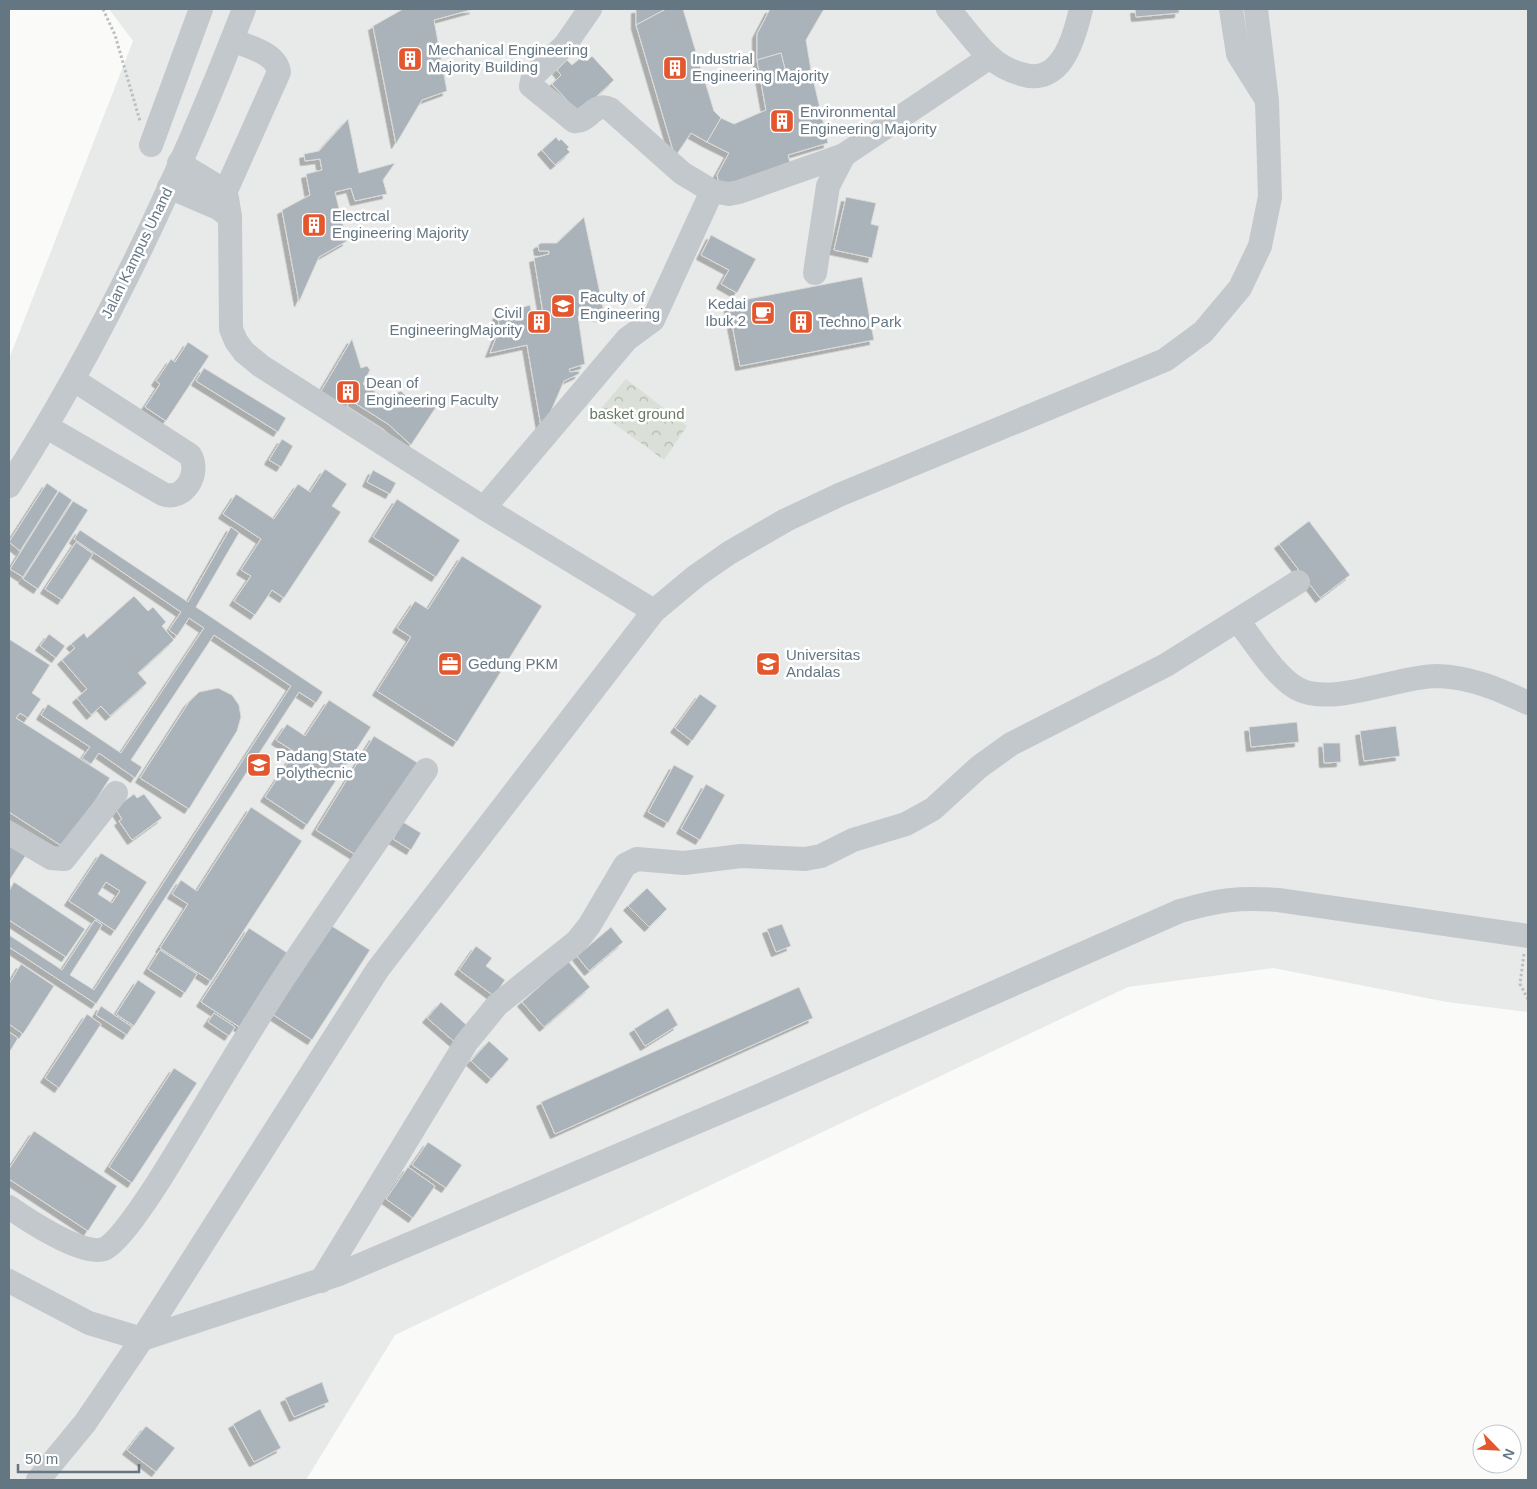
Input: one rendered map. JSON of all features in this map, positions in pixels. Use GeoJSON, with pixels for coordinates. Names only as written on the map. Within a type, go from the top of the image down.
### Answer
{"type":"FeatureCollection","features":[{"type":"Feature","properties":{"kind":"street"},"geometry":{"type":"LineString","coordinates":[[151,145],[201,9]]}},
{"type":"Feature","properties":{"kind":"street","name":"Jalan Kampus Unand"},"geometry":{"type":"LineString","coordinates":[[9,486],[47,427],[74,380],[132,268],[170,187],[244,9]]}},
{"type":"Feature","properties":{"kind":"street"},"geometry":{"type":"LineString","coordinates":[[590,9],[565,45],[533,76],[531,86],[574,121],[580,121],[601,106],[610,109],[682,173],[712,191],[729,194],[844,156],[990,57]]}},
{"type":"Feature","properties":{"kind":"street"},"geometry":{"type":"LineString","coordinates":[[948,9],[990,57],[1014,72],[1036,77],[1046,75],[1066,54],[1075,34],[1081,9]]}},
{"type":"Feature","properties":{"kind":"street"},"geometry":{"type":"LineString","coordinates":[[1231,9],[1238,54],[1267,101]]}},
{"type":"Feature","properties":{"kind":"street"},"geometry":{"type":"LineString","coordinates":[[38,1480],[85,1423],[142,1339],[378,969],[654,611],[696,576],[729,553],[786,520],[1165,360],[1203,332],[1240,288],[1260,246],[1270,197],[1267,101],[1256,9]]}},
{"type":"Feature","properties":{"kind":"street"},"geometry":{"type":"LineString","coordinates":[[232,40],[270,57],[278,63],[279,72],[224,206],[229,316],[236,341],[244,352],[261,366],[484,508],[654,611]]}},
{"type":"Feature","properties":{"kind":"street"},"geometry":{"type":"LineString","coordinates":[[815,273],[828,186],[844,156]]}},
{"type":"Feature","properties":{"kind":"street"},"geometry":{"type":"LineString","coordinates":[[179,162],[224,206]]}},
{"type":"Feature","properties":{"kind":"street"},"geometry":{"type":"LineString","coordinates":[[170,187],[224,206]]}},
{"type":"Feature","properties":{"kind":"street"},"geometry":{"type":"LineString","coordinates":[[484,508],[626,339],[653,320],[712,191]]}},
{"type":"Feature","properties":{"kind":"street"},"geometry":{"type":"LineString","coordinates":[[47,427],[170,497],[184,491],[190,482],[194,462],[190,456],[74,380]]}},
{"type":"Feature","properties":{"kind":"street"},"geometry":{"type":"LineString","coordinates":[[321,1281],[466,1043],[497,1005],[577,941],[589,926],[625,865],[637,860],[684,863],[742,856],[805,859],[821,856],[853,840],[906,824],[933,809],[979,767],[1010,744],[1166,665],[1298,582]]}},
{"type":"Feature","properties":{"kind":"street"},"geometry":{"type":"LineString","coordinates":[[1238,621],[1285,680],[1299,690],[1314,694],[1332,695],[1435,676],[1461,678],[1490,686],[1528,703]]}},
{"type":"Feature","properties":{"kind":"street"},"geometry":{"type":"LineString","coordinates":[[9,1207],[28,1221],[86,1249],[97,1251],[114,1242],[152,1192],[285,977],[426,770]]}},
{"type":"Feature","properties":{"kind":"street"},"geometry":{"type":"LineString","coordinates":[[9,833],[51,858],[64,859],[116,793]]}},
{"type":"Feature","properties":{"kind":"street"},"geometry":{"type":"LineString","coordinates":[[9,1281],[89,1323],[142,1339],[321,1281],[763,1094],[1180,911],[1204,904],[1242,897],[1278,900],[1526,944]]}},
{"type":"Feature","properties":{"kind":"path"},"geometry":{"type":"LineString","coordinates":[[103,9],[115,35],[137,115],[151,145]]}},
{"type":"Feature","properties":{"kind":"path"},"geometry":{"type":"LineString","coordinates":[[1526,944],[1520,984],[1528,999]]}},
{"type":"Feature","properties":{"kind":"shaded area","name":"Universitas Andalas"},"geometry":{"type":"Polygon","coordinates":[[[109,9],[1528,9],[1528,1012],[1447,1002],[1273,968],[1128,987],[395,1335],[306,1480],[9,1480],[9,359],[133,41],[109,9]]]}},
{"type":"Feature","properties":{"kind":"green space","name":"basket ground"},"geometry":{"type":"Polygon","coordinates":[[[626,379],[687,426],[664,460],[598,412],[626,379]]]}},
{"type":"Feature","properties":{"kind":"building","name":"Mechanical Engineering Majority Building"},"geometry":{"type":"Polygon","coordinates":[[[403,9],[474,9],[434,20],[447,91],[422,100],[396,144],[373,26],[403,9]]]}},
{"type":"Feature","properties":{"kind":"building"},"geometry":{"type":"Polygon","coordinates":[[[636,9],[666,9],[636,25],[636,9]]]}},
{"type":"Feature","properties":{"kind":"building","name":"Industrial Engineering Majority"},"geometry":{"type":"Polygon","coordinates":[[[666,9],[683,9],[714,111],[721,118],[707,142],[691,133],[675,157],[636,25],[666,9]]]}},
{"type":"Feature","properties":{"kind":"building"},"geometry":{"type":"Polygon","coordinates":[[[770,9],[824,9],[806,40],[811,70],[787,77],[781,53],[757,60],[757,34],[770,9]]]}},
{"type":"Feature","properties":{"kind":"building"},"geometry":{"type":"Polygon","coordinates":[[[1135,9],[1179,9],[1179,13],[1136,17],[1135,9]]]}},
{"type":"Feature","properties":{"kind":"building","name":"Environmental Engineering Majority"},"geometry":{"type":"Polygon","coordinates":[[[781,53],[787,77],[811,70],[828,143],[788,155],[791,167],[720,187],[717,175],[729,153],[707,142],[721,118],[734,124],[766,110],[757,60],[781,53]]]}},
{"type":"Feature","properties":{"kind":"building"},"geometry":{"type":"Polygon","coordinates":[[[583,56],[587,61],[592,56],[614,80],[579,113],[552,84],[561,75],[557,70],[567,60],[572,65],[583,56]]]}},
{"type":"Feature","properties":{"kind":"building","name":"Electrcal Engineering Majority"},"geometry":{"type":"Polygon","coordinates":[[[348,119],[359,173],[395,163],[383,180],[387,194],[355,201],[351,188],[335,192],[347,241],[319,257],[299,302],[282,210],[310,195],[306,174],[322,170],[320,159],[305,161],[304,154],[319,151],[348,119]]]}},
{"type":"Feature","properties":{"kind":"building"},"geometry":{"type":"Polygon","coordinates":[[[556,137],[569,147],[567,149],[570,152],[555,165],[542,150],[556,137]]]}},
{"type":"Feature","properties":{"kind":"building"},"geometry":{"type":"Polygon","coordinates":[[[846,197],[876,203],[871,224],[879,226],[872,258],[834,250],[846,197]]]}},
{"type":"Feature","properties":{"kind":"building","name":"Civil EngineeringMajority"},"geometry":{"type":"Polygon","coordinates":[[[584,217],[605,317],[578,316],[585,364],[569,369],[570,372],[579,371],[579,374],[564,381],[542,432],[527,345],[490,353],[500,328],[497,315],[530,305],[532,317],[543,313],[534,258],[549,254],[549,251],[539,251],[538,245],[541,243],[557,243],[584,217]]]}},
{"type":"Feature","properties":{"kind":"building"},"geometry":{"type":"Polygon","coordinates":[[[711,235],[756,259],[737,293],[721,284],[729,270],[701,255],[711,235]]]}},
{"type":"Feature","properties":{"kind":"building","name":"Techno Park"},"geometry":{"type":"Polygon","coordinates":[[[862,277],[874,340],[740,366],[728,303],[862,277]]]}},
{"type":"Feature","properties":{"kind":"building","name":"Dean of Engineering Faculty"},"geometry":{"type":"Polygon","coordinates":[[[352,339],[361,368],[367,366],[370,370],[363,384],[391,402],[398,392],[401,391],[407,397],[442,398],[411,445],[388,424],[350,400],[345,410],[320,393],[352,339]]]}},
{"type":"Feature","properties":{"kind":"building"},"geometry":{"type":"Polygon","coordinates":[[[188,342],[209,356],[166,421],[145,407],[160,384],[156,381],[171,359],[175,362],[188,342]]]}},
{"type":"Feature","properties":{"kind":"building"},"geometry":{"type":"Polygon","coordinates":[[[204,368],[286,418],[278,432],[196,381],[204,368]]]}},
{"type":"Feature","properties":{"kind":"building"},"geometry":{"type":"Polygon","coordinates":[[[282,439],[293,446],[281,467],[269,460],[282,439]]]}},
{"type":"Feature","properties":{"kind":"building"},"geometry":{"type":"Polygon","coordinates":[[[325,469],[347,484],[332,506],[341,512],[284,598],[272,590],[255,615],[234,601],[251,576],[241,570],[261,539],[223,514],[236,494],[274,519],[298,484],[310,492],[325,469]]]}},
{"type":"Feature","properties":{"kind":"building"},"geometry":{"type":"Polygon","coordinates":[[[373,470],[396,483],[390,494],[367,482],[373,470]]]}},
{"type":"Feature","properties":{"kind":"building"},"geometry":{"type":"Polygon","coordinates":[[[47,483],[58,491],[20,551],[9,542],[47,483]]]}},
{"type":"Feature","properties":{"kind":"building"},"geometry":{"type":"Polygon","coordinates":[[[59,491],[72,500],[23,577],[10,569],[59,491]]]}},
{"type":"Feature","properties":{"kind":"building"},"geometry":{"type":"Polygon","coordinates":[[[397,499],[460,540],[436,577],[373,537],[397,499]]]}},
{"type":"Feature","properties":{"kind":"building"},"geometry":{"type":"Polygon","coordinates":[[[73,501],[88,510],[38,589],[23,579],[73,501]]]}},
{"type":"Feature","properties":{"kind":"building"},"geometry":{"type":"Polygon","coordinates":[[[1309,521],[1350,575],[1320,598],[1279,544],[1309,521]]]}},
{"type":"Feature","properties":{"kind":"building"},"geometry":{"type":"Polygon","coordinates":[[[231,527],[239,533],[196,607],[323,692],[316,703],[299,692],[96,1004],[9,947],[9,935],[62,970],[95,920],[102,925],[70,975],[94,990],[291,686],[214,635],[131,760],[142,767],[135,778],[99,753],[91,764],[82,758],[90,747],[41,715],[48,704],[121,753],[204,628],[189,618],[177,636],[169,630],[181,612],[74,539],[80,530],[188,602],[231,527]]]}},
{"type":"Feature","properties":{"kind":"building"},"geometry":{"type":"Polygon","coordinates":[[[76,542],[93,554],[62,600],[45,589],[76,542]]]}},
{"type":"Feature","properties":{"kind":"building","name":"Gedung PKM"},"geometry":{"type":"Polygon","coordinates":[[[462,556],[542,606],[457,742],[377,691],[411,637],[397,628],[415,601],[428,609],[462,556]]]}},
{"type":"Feature","properties":{"kind":"building"},"geometry":{"type":"Polygon","coordinates":[[[134,596],[148,611],[153,607],[166,622],[162,626],[174,640],[138,673],[147,683],[110,716],[101,706],[91,715],[77,698],[87,689],[62,660],[75,648],[71,644],[84,633],[87,638],[134,596]]]}},
{"type":"Feature","properties":{"kind":"building"},"geometry":{"type":"Polygon","coordinates":[[[49,634],[65,646],[56,658],[40,646],[49,634]]]}},
{"type":"Feature","properties":{"kind":"building"},"geometry":{"type":"Polygon","coordinates":[[[9,639],[50,665],[32,693],[41,699],[28,718],[20,713],[16,718],[110,778],[65,848],[9,812],[9,639]]]}},
{"type":"Feature","properties":{"kind":"building"},"geometry":{"type":"Polygon","coordinates":[[[218,688],[232,695],[239,705],[241,717],[237,731],[189,809],[140,778],[189,702],[199,692],[218,688]]]}},
{"type":"Feature","properties":{"kind":"building"},"geometry":{"type":"Polygon","coordinates":[[[700,694],[717,706],[692,741],[675,728],[700,694]]]}},
{"type":"Feature","properties":{"kind":"building"},"geometry":{"type":"Polygon","coordinates":[[[329,700],[371,727],[307,825],[265,797],[295,752],[276,740],[287,724],[305,736],[329,700]]]}},
{"type":"Feature","properties":{"kind":"building"},"geometry":{"type":"Polygon","coordinates":[[[1297,722],[1299,742],[1251,747],[1249,727],[1297,722]]]}},
{"type":"Feature","properties":{"kind":"building"},"geometry":{"type":"Polygon","coordinates":[[[1396,726],[1400,756],[1364,761],[1360,731],[1396,726]]]}},
{"type":"Feature","properties":{"kind":"building"},"geometry":{"type":"Polygon","coordinates":[[[374,736],[418,763],[359,857],[316,830],[374,736]]]}},
{"type":"Feature","properties":{"kind":"building"},"geometry":{"type":"Polygon","coordinates":[[[1323,743],[1340,743],[1341,762],[1324,763],[1323,743]]]}},
{"type":"Feature","properties":{"kind":"building"},"geometry":{"type":"Polygon","coordinates":[[[674,765],[694,776],[668,823],[648,812],[674,765]]]}},
{"type":"Feature","properties":{"kind":"building"},"geometry":{"type":"Polygon","coordinates":[[[706,784],[725,795],[700,840],[681,829],[706,784]]]}},
{"type":"Feature","properties":{"kind":"building"},"geometry":{"type":"Polygon","coordinates":[[[134,794],[137,798],[144,794],[162,818],[132,840],[119,821],[122,819],[115,808],[134,794]]]}},
{"type":"Feature","properties":{"kind":"building"},"geometry":{"type":"Polygon","coordinates":[[[251,807],[302,841],[211,981],[160,948],[188,904],[172,894],[181,880],[197,891],[251,807]]]}},
{"type":"Feature","properties":{"kind":"building"},"geometry":{"type":"Polygon","coordinates":[[[403,822],[421,833],[411,850],[393,839],[403,822]]]}},
{"type":"Feature","properties":{"kind":"building"},"geometry":{"type":"Polygon","coordinates":[[[9,839],[28,852],[9,881],[9,839]]]}},
{"type":"Feature","properties":{"kind":"building"},"geometry":{"type":"Polygon","coordinates":[[[101,853],[147,882],[115,931],[69,901],[101,853]],[[106,882],[98,894],[112,903],[120,891],[106,882]]]}},
{"type":"Feature","properties":{"kind":"building"},"geometry":{"type":"Polygon","coordinates":[[[14,882],[85,929],[66,957],[9,920],[9,891],[14,882]]]}},
{"type":"Feature","properties":{"kind":"building"},"geometry":{"type":"Polygon","coordinates":[[[647,888],[667,909],[649,927],[628,906],[647,888]]]}},
{"type":"Feature","properties":{"kind":"building"},"geometry":{"type":"Polygon","coordinates":[[[327,923],[370,950],[312,1040],[269,1012],[327,923]]]}},
{"type":"Feature","properties":{"kind":"building"},"geometry":{"type":"Polygon","coordinates":[[[782,924],[791,946],[776,952],[767,929],[782,924]]]}},
{"type":"Feature","properties":{"kind":"building"},"geometry":{"type":"Polygon","coordinates":[[[611,927],[623,942],[589,971],[577,956],[611,927]]]}},
{"type":"Feature","properties":{"kind":"building"},"geometry":{"type":"Polygon","coordinates":[[[249,928],[289,954],[241,1028],[201,1002],[249,928]]]}},
{"type":"Feature","properties":{"kind":"building"},"geometry":{"type":"Polygon","coordinates":[[[476,946],[492,958],[486,966],[505,980],[494,996],[459,970],[476,946]]]}},
{"type":"Feature","properties":{"kind":"building"},"geometry":{"type":"Polygon","coordinates":[[[160,950],[197,974],[185,993],[148,969],[160,950]]]}},
{"type":"Feature","properties":{"kind":"building"},"geometry":{"type":"Polygon","coordinates":[[[568,961],[590,987],[544,1027],[522,1002],[568,961]]]}},
{"type":"Feature","properties":{"kind":"building"},"geometry":{"type":"Polygon","coordinates":[[[21,964],[54,986],[23,1034],[9,1024],[9,984],[21,964]]]}},
{"type":"Feature","properties":{"kind":"building"},"geometry":{"type":"Polygon","coordinates":[[[138,980],[156,992],[134,1026],[116,1014],[138,980]]]}},
{"type":"Feature","properties":{"kind":"building"},"geometry":{"type":"Polygon","coordinates":[[[799,987],[813,1018],[555,1134],[541,1102],[799,987]]]}},
{"type":"Feature","properties":{"kind":"building"},"geometry":{"type":"Polygon","coordinates":[[[441,1002],[471,1029],[457,1044],[427,1018],[441,1002]]]}},
{"type":"Feature","properties":{"kind":"building"},"geometry":{"type":"Polygon","coordinates":[[[101,1006],[132,1027],[127,1035],[96,1015],[101,1006]]]}},
{"type":"Feature","properties":{"kind":"building"},"geometry":{"type":"Polygon","coordinates":[[[668,1008],[678,1025],[645,1046],[634,1029],[668,1008]]]}},
{"type":"Feature","properties":{"kind":"building"},"geometry":{"type":"Polygon","coordinates":[[[214,1013],[235,1027],[229,1036],[208,1022],[214,1013]]]}},
{"type":"Feature","properties":{"kind":"building"},"geometry":{"type":"Polygon","coordinates":[[[87,1014],[101,1024],[59,1088],[45,1078],[87,1014]]]}},
{"type":"Feature","properties":{"kind":"building"},"geometry":{"type":"Polygon","coordinates":[[[9,1032],[18,1038],[9,1053],[9,1032]]]}},
{"type":"Feature","properties":{"kind":"building"},"geometry":{"type":"Polygon","coordinates":[[[489,1041],[509,1059],[491,1079],[471,1061],[489,1041]]]}},
{"type":"Feature","properties":{"kind":"building"},"geometry":{"type":"Polygon","coordinates":[[[174,1068],[197,1083],[132,1183],[109,1167],[174,1068]]]}},
{"type":"Feature","properties":{"kind":"building"},"geometry":{"type":"Polygon","coordinates":[[[34,1131],[117,1186],[88,1231],[9,1179],[9,1169],[34,1131]]]}},
{"type":"Feature","properties":{"kind":"building"},"geometry":{"type":"Polygon","coordinates":[[[428,1142],[462,1165],[446,1188],[412,1165],[428,1142]]]}},
{"type":"Feature","properties":{"kind":"building"},"geometry":{"type":"Polygon","coordinates":[[[408,1167],[435,1186],[413,1218],[386,1199],[408,1167]]]}},
{"type":"Feature","properties":{"kind":"building"},"geometry":{"type":"Polygon","coordinates":[[[322,1382],[329,1402],[294,1417],[285,1398],[322,1382]]]}},
{"type":"Feature","properties":{"kind":"building"},"geometry":{"type":"Polygon","coordinates":[[[260,1409],[281,1448],[254,1462],[233,1424],[260,1409]]]}},
{"type":"Feature","properties":{"kind":"building"},"geometry":{"type":"Polygon","coordinates":[[[146,1426],[175,1448],[156,1472],[127,1450],[146,1426]]]}},
{"type":"Feature","properties":{"kind":"place","name":"Mechanical Engineering Majority Building"},"geometry":{"type":"Point","coordinates":[410,59]}},
{"type":"Feature","properties":{"kind":"place","name":"Industrial Engineering Majority"},"geometry":{"type":"Point","coordinates":[675,68]}},
{"type":"Feature","properties":{"kind":"place","name":"Environmental Engineering Majority"},"geometry":{"type":"Point","coordinates":[782,121]}},
{"type":"Feature","properties":{"kind":"place","name":"Electrcal Engineering Majority"},"geometry":{"type":"Point","coordinates":[314,225]}},
{"type":"Feature","properties":{"kind":"place","name":"Faculty of Engineering"},"geometry":{"type":"Point","coordinates":[563,306]}},
{"type":"Feature","properties":{"kind":"place","name":"Kedai Ibuk 2"},"geometry":{"type":"Point","coordinates":[763,313]}},
{"type":"Feature","properties":{"kind":"place","name":"Civil EngineeringMajority"},"geometry":{"type":"Point","coordinates":[539,322]}},
{"type":"Feature","properties":{"kind":"place","name":"Techno Park"},"geometry":{"type":"Point","coordinates":[801,322]}},
{"type":"Feature","properties":{"kind":"place","name":"Dean of Engineering Faculty"},"geometry":{"type":"Point","coordinates":[348,392]}},
{"type":"Feature","properties":{"kind":"place","name":"Gedung PKM"},"geometry":{"type":"Point","coordinates":[450,664]}},
{"type":"Feature","properties":{"kind":"place","name":"Universitas Andalas"},"geometry":{"type":"Point","coordinates":[768,664]}},
{"type":"Feature","properties":{"kind":"place","name":"Padang State Polythecnic"},"geometry":{"type":"Point","coordinates":[259,765]}}]}
